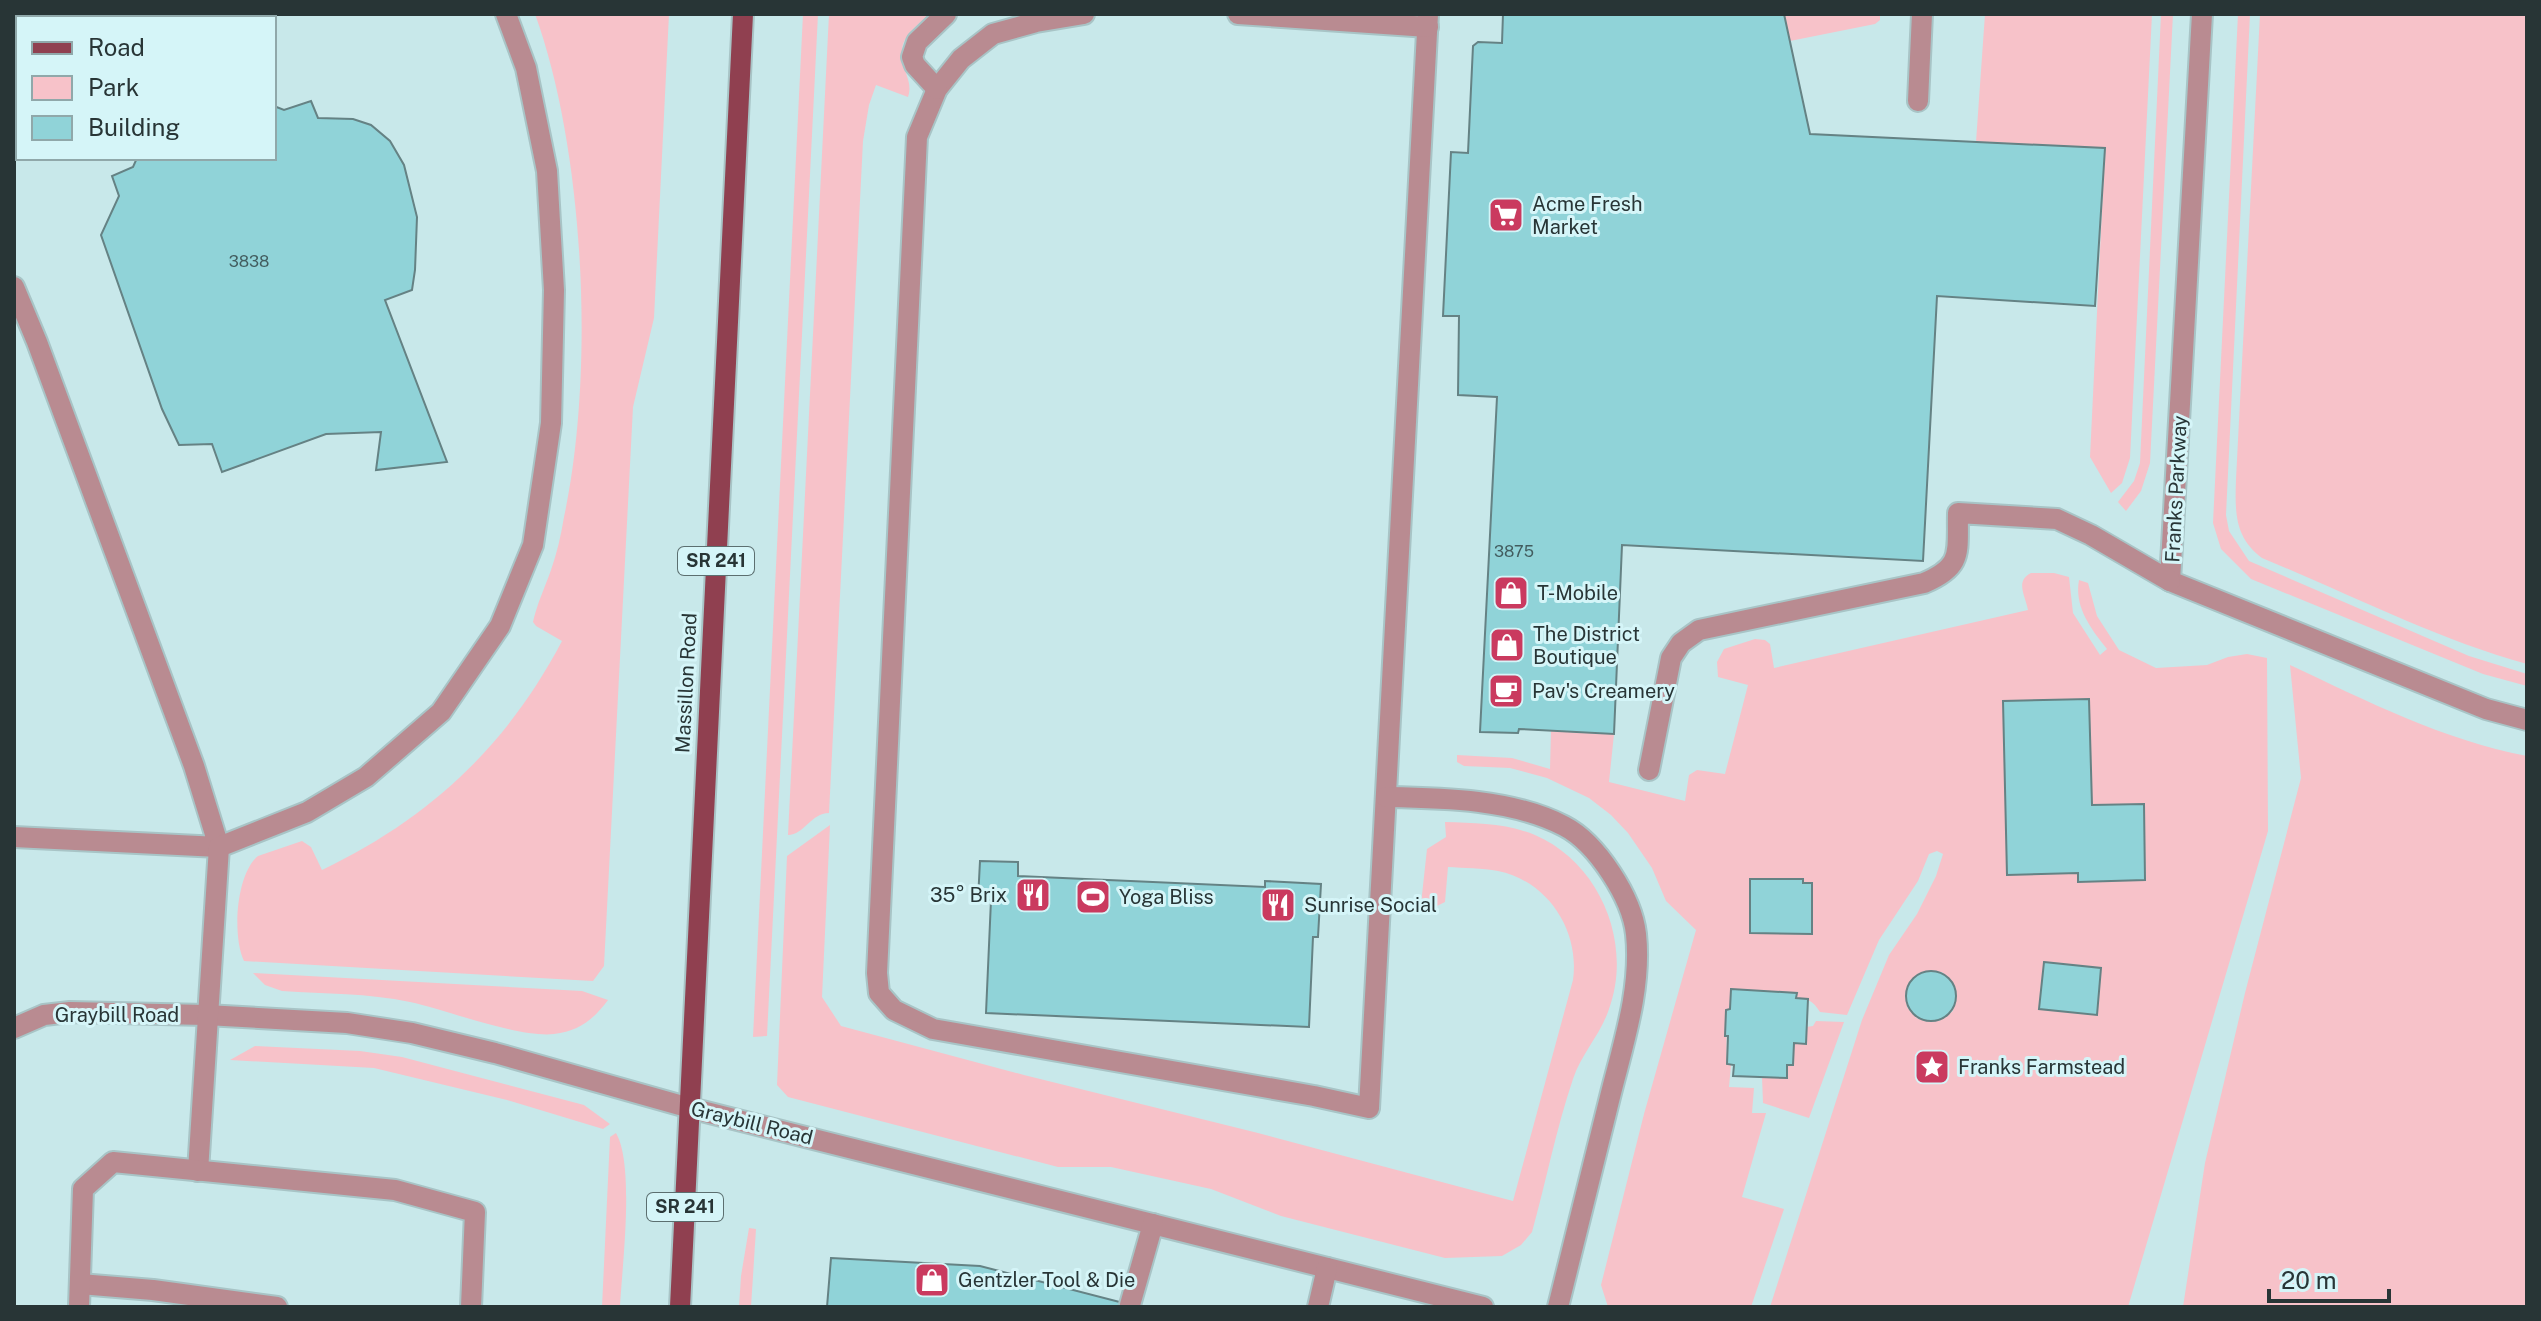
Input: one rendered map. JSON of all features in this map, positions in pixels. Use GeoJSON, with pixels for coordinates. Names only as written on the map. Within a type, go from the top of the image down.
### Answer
{"type":"FeatureCollection","features":[{"type":"Feature","properties":{"kind":"main road","name":"Massillon Road"},"geometry":{"type":"LineString","coordinates":[[680,1307],[743,14]]}},
{"type":"Feature","properties":{"kind":"street"},"geometry":{"type":"LineString","coordinates":[[14,837],[219,847],[307,812],[366,777],[441,712],[500,626],[533,545],[551,423],[554,290],[547,171],[526,68],[506,14]]}},
{"type":"Feature","properties":{"kind":"street"},"geometry":{"type":"LineString","coordinates":[[937,89],[915,65],[912,57],[917,42],[946,14]]}},
{"type":"Feature","properties":{"kind":"street"},"geometry":{"type":"LineString","coordinates":[[1084,14],[1071,14],[993,34],[961,59],[937,89],[917,137],[877,973],[879,993],[894,1010],[933,1029],[1369,1108],[1428,20],[1238,14]]}},
{"type":"Feature","properties":{"kind":"street"},"geometry":{"type":"LineString","coordinates":[[1918,101],[1922,14]]}},
{"type":"Feature","properties":{"kind":"street","name":"Franks Parkway"},"geometry":{"type":"LineString","coordinates":[[2202,14],[2170,581],[2486,709],[2527,720]]}},
{"type":"Feature","properties":{"kind":"street"},"geometry":{"type":"LineString","coordinates":[[14,287],[33,330],[194,766],[219,847],[198,1171]]}},
{"type":"Feature","properties":{"kind":"street"},"geometry":{"type":"LineString","coordinates":[[1649,770],[1671,658],[1681,643],[1699,630],[1924,583],[1944,575],[1957,559],[1958,513],[2057,519],[2170,581]]}},
{"type":"Feature","properties":{"kind":"street"},"geometry":{"type":"LineString","coordinates":[[1386,797],[1465,802],[1524,810],[1567,827],[1598,855],[1623,893],[1636,932],[1637,975],[1628,1026],[1558,1307]]}},
{"type":"Feature","properties":{"kind":"street","name":"Graybill Road"},"geometry":{"type":"LineString","coordinates":[[14,1028],[44,1015],[70,1012],[347,1023],[412,1033],[690,1108],[1483,1307]]}},
{"type":"Feature","properties":{"kind":"street"},"geometry":{"type":"LineString","coordinates":[[79,1307],[83,1189],[113,1162],[395,1190],[475,1212],[471,1307]]}},
{"type":"Feature","properties":{"kind":"street"},"geometry":{"type":"LineString","coordinates":[[1130,1305],[1153,1224]]}},
{"type":"Feature","properties":{"kind":"street"},"geometry":{"type":"LineString","coordinates":[[1318,1307],[1327,1268]]}},
{"type":"Feature","properties":{"kind":"street"},"geometry":{"type":"LineString","coordinates":[[80,1284],[153,1290],[277,1307]]}},
{"type":"Feature","properties":{"kind":"green space"},"geometry":{"type":"Polygon","coordinates":[[[535,14],[669,14],[654,318],[633,407],[604,966],[593,981],[244,961],[238,937],[238,906],[245,876],[258,856],[302,841],[311,847],[322,870],[361,850],[431,803],[462,776],[516,714],[562,641],[533,622],[559,544],[574,460],[580,397],[580,264],[565,131],[552,69],[535,14]]]}},
{"type":"Feature","properties":{"kind":"green space"},"geometry":{"type":"Polygon","coordinates":[[[803,14],[818,14],[767,1036],[753,1037],[803,14]]]}},
{"type":"Feature","properties":{"kind":"green space"},"geometry":{"type":"Polygon","coordinates":[[[829,14],[929,14],[909,33],[903,46],[908,97],[876,85],[869,105],[863,141],[829,813],[817,816],[799,832],[788,835],[829,14]]]}},
{"type":"Feature","properties":{"kind":"green space"},"geometry":{"type":"Polygon","coordinates":[[[1784,14],[1880,14],[1880,20],[1875,24],[1790,41],[1784,14]]]}},
{"type":"Feature","properties":{"kind":"green space"},"geometry":{"type":"Polygon","coordinates":[[[1985,14],[2152,14],[2130,458],[2122,483],[2111,493],[2090,457],[2105,148],[1976,142],[1985,14]]]}},
{"type":"Feature","properties":{"kind":"green space"},"geometry":{"type":"Polygon","coordinates":[[[2161,14],[2173,14],[2150,463],[2141,491],[2126,511],[2118,502],[2134,481],[2140,463],[2161,14]]]}},
{"type":"Feature","properties":{"kind":"green space"},"geometry":{"type":"Polygon","coordinates":[[[2238,14],[2250,14],[2226,515],[2229,531],[2249,561],[2469,656],[2527,674],[2527,686],[2483,674],[2251,579],[2221,549],[2213,523],[2238,14]]]}},
{"type":"Feature","properties":{"kind":"green space"},"geometry":{"type":"Polygon","coordinates":[[[2260,14],[2527,14],[2527,664],[2426,629],[2262,558],[2241,532],[2236,513],[2236,479],[2260,14]]]}},
{"type":"Feature","properties":{"kind":"green space"},"geometry":{"type":"Polygon","coordinates":[[[2031,573],[2054,573],[2069,577],[2073,613],[2100,655],[2107,649],[2081,608],[2079,580],[2088,583],[2097,616],[2119,650],[2156,668],[2207,665],[2247,654],[2267,658],[2268,831],[2128,1307],[1770,1307],[1862,1020],[1889,955],[1917,914],[1936,876],[1943,854],[1937,851],[1929,854],[1918,881],[1879,940],[1847,1015],[1820,1012],[1810,1001],[1796,998],[1797,994],[1726,1010],[1727,1064],[1731,1065],[1729,1087],[1754,1088],[1752,1113],[1766,1113],[1742,1197],[1784,1209],[1751,1307],[1608,1307],[1601,1285],[1644,1114],[1696,930],[1666,901],[1652,868],[1628,833],[1589,798],[1547,778],[1510,768],[1464,766],[1457,762],[1457,755],[1512,758],[1550,769],[1551,731],[1614,734],[1609,782],[1685,801],[1689,775],[1697,770],[1725,774],[1748,685],[1718,677],[1717,662],[1724,649],[1755,639],[1765,640],[1770,644],[1774,668],[2028,610],[2022,589],[2026,576],[2031,573]],[[2003,701],[2007,874],[2078,873],[2079,882],[2145,880],[2144,804],[2092,805],[2003,701]],[[1803,883],[1750,933],[1812,933],[1812,884],[1803,883]],[[2044,963],[2040,1009],[2097,1014],[2101,968],[2044,963]],[[1922,972],[1907,987],[1907,1007],[1918,1019],[1939,1021],[1953,1011],[1954,985],[1942,972],[1922,972]]]}},
{"type":"Feature","properties":{"kind":"green space"},"geometry":{"type":"Polygon","coordinates":[[[2290,665],[2435,730],[2527,756],[2527,1307],[2183,1307],[2205,1163],[2301,778],[2290,665]]]}},
{"type":"Feature","properties":{"kind":"green space"},"geometry":{"type":"Polygon","coordinates":[[[1445,822],[1513,828],[1535,835],[1558,848],[1593,885],[1613,932],[1617,958],[1609,1009],[1573,1079],[1532,1232],[1521,1245],[1502,1256],[1445,1258],[1281,1216],[1211,1189],[1111,1167],[1058,1167],[788,1097],[777,1085],[787,856],[830,825],[822,997],[841,1026],[1513,1201],[1573,980],[1571,944],[1566,927],[1546,897],[1532,885],[1498,871],[1448,867],[1445,902],[1435,907],[1421,904],[1427,849],[1446,837],[1445,822]]]}},
{"type":"Feature","properties":{"kind":"green space"},"geometry":{"type":"Polygon","coordinates":[[[253,973],[582,991],[608,1000],[591,1019],[578,1027],[554,1034],[539,1034],[503,1028],[394,999],[282,991],[265,985],[253,973]]]}},
{"type":"Feature","properties":{"kind":"green space"},"geometry":{"type":"Polygon","coordinates":[[[1816,1021],[1844,1022],[1809,1118],[1763,1103],[1762,1077],[1786,1078],[1787,1065],[1793,1064],[1794,1043],[1806,1044],[1806,1027],[1813,1026],[1816,1021]]]}},
{"type":"Feature","properties":{"kind":"green space"},"geometry":{"type":"Polygon","coordinates":[[[255,1046],[360,1051],[402,1057],[584,1105],[610,1124],[603,1129],[507,1100],[374,1068],[230,1060],[255,1046]]]}},
{"type":"Feature","properties":{"kind":"green space"},"geometry":{"type":"Polygon","coordinates":[[[616,1133],[622,1148],[626,1192],[620,1307],[602,1307],[610,1137],[616,1133]]]}},
{"type":"Feature","properties":{"kind":"green space"},"geometry":{"type":"Polygon","coordinates":[[[749,1228],[756,1229],[751,1307],[739,1307],[741,1276],[749,1228]]]}},
{"type":"Feature","properties":{"kind":"building"},"geometry":{"type":"Polygon","coordinates":[[[14,14],[214,16],[16,16],[16,83],[14,14]]]}},
{"type":"Feature","properties":{"kind":"building"},"geometry":{"type":"Polygon","coordinates":[[[1503,14],[1784,14],[1810,134],[2105,148],[2095,306],[1937,296],[1923,561],[1622,545],[1614,734],[1519,729],[1518,733],[1480,732],[1497,397],[1458,395],[1459,316],[1443,316],[1451,152],[1468,153],[1473,46],[1478,42],[1502,43],[1503,14]]]}},
{"type":"Feature","properties":{"kind":"building"},"geometry":{"type":"Polygon","coordinates":[[[311,101],[318,118],[353,119],[371,125],[390,141],[404,165],[417,217],[415,270],[412,290],[385,300],[447,462],[376,470],[381,432],[326,434],[222,472],[212,444],[179,445],[162,409],[101,235],[119,196],[112,176],[133,167],[136,160],[276,160],[276,107],[284,110],[311,101]]]}},
{"type":"Feature","properties":{"kind":"building"},"geometry":{"type":"Polygon","coordinates":[[[2089,699],[2092,805],[2144,804],[2145,880],[2078,882],[2078,873],[2007,875],[2003,701],[2089,699]]]}},
{"type":"Feature","properties":{"kind":"building"},"geometry":{"type":"Polygon","coordinates":[[[980,861],[1018,862],[1018,876],[1265,887],[1265,881],[1321,884],[1318,937],[1313,937],[1309,1027],[986,1013],[991,900],[978,900],[980,861]]]}},
{"type":"Feature","properties":{"kind":"building"},"geometry":{"type":"Polygon","coordinates":[[[1750,879],[1803,879],[1803,883],[1812,883],[1812,934],[1750,933],[1750,879]]]}},
{"type":"Feature","properties":{"kind":"building"},"geometry":{"type":"Polygon","coordinates":[[[2044,962],[2101,968],[2097,1015],[2039,1009],[2044,962]]]}},
{"type":"Feature","properties":{"kind":"building"},"geometry":{"type":"Polygon","coordinates":[[[1931,971],[1949,978],[1956,996],[1949,1014],[1931,1021],[1913,1014],[1906,996],[1913,978],[1931,971]]]}},
{"type":"Feature","properties":{"kind":"building"},"geometry":{"type":"Polygon","coordinates":[[[1731,989],[1797,993],[1796,998],[1808,999],[1806,1044],[1794,1043],[1793,1065],[1787,1065],[1787,1078],[1733,1076],[1734,1065],[1727,1064],[1728,1036],[1725,1036],[1731,989]]]}},
{"type":"Feature","properties":{"kind":"building","name":"Gentzler Tool & Die"},"geometry":{"type":"Polygon","coordinates":[[[831,1258],[980,1266],[1139,1307],[827,1307],[831,1258]]]}},
{"type":"Feature","properties":{"kind":"place","name":"Acme Fresh Market"},"geometry":{"type":"Point","coordinates":[1506,215]}},
{"type":"Feature","properties":{"kind":"place","name":"T-Mobile"},"geometry":{"type":"Point","coordinates":[1511,593]}},
{"type":"Feature","properties":{"kind":"place","name":"The District Boutique"},"geometry":{"type":"Point","coordinates":[1507,645]}},
{"type":"Feature","properties":{"kind":"place","name":"Pav's Creamery"},"geometry":{"type":"Point","coordinates":[1506,691]}},
{"type":"Feature","properties":{"kind":"place","name":"35° Brix"},"geometry":{"type":"Point","coordinates":[1033,895]}},
{"type":"Feature","properties":{"kind":"place","name":"Yoga Bliss"},"geometry":{"type":"Point","coordinates":[1093,897]}},
{"type":"Feature","properties":{"kind":"place","name":"Sunrise Social"},"geometry":{"type":"Point","coordinates":[1278,905]}},
{"type":"Feature","properties":{"kind":"place","name":"Franks Farmstead"},"geometry":{"type":"Point","coordinates":[1932,1067]}},
{"type":"Feature","properties":{"kind":"place","name":"Gentzler Tool & Die"},"geometry":{"type":"Point","coordinates":[932,1280]}}]}
